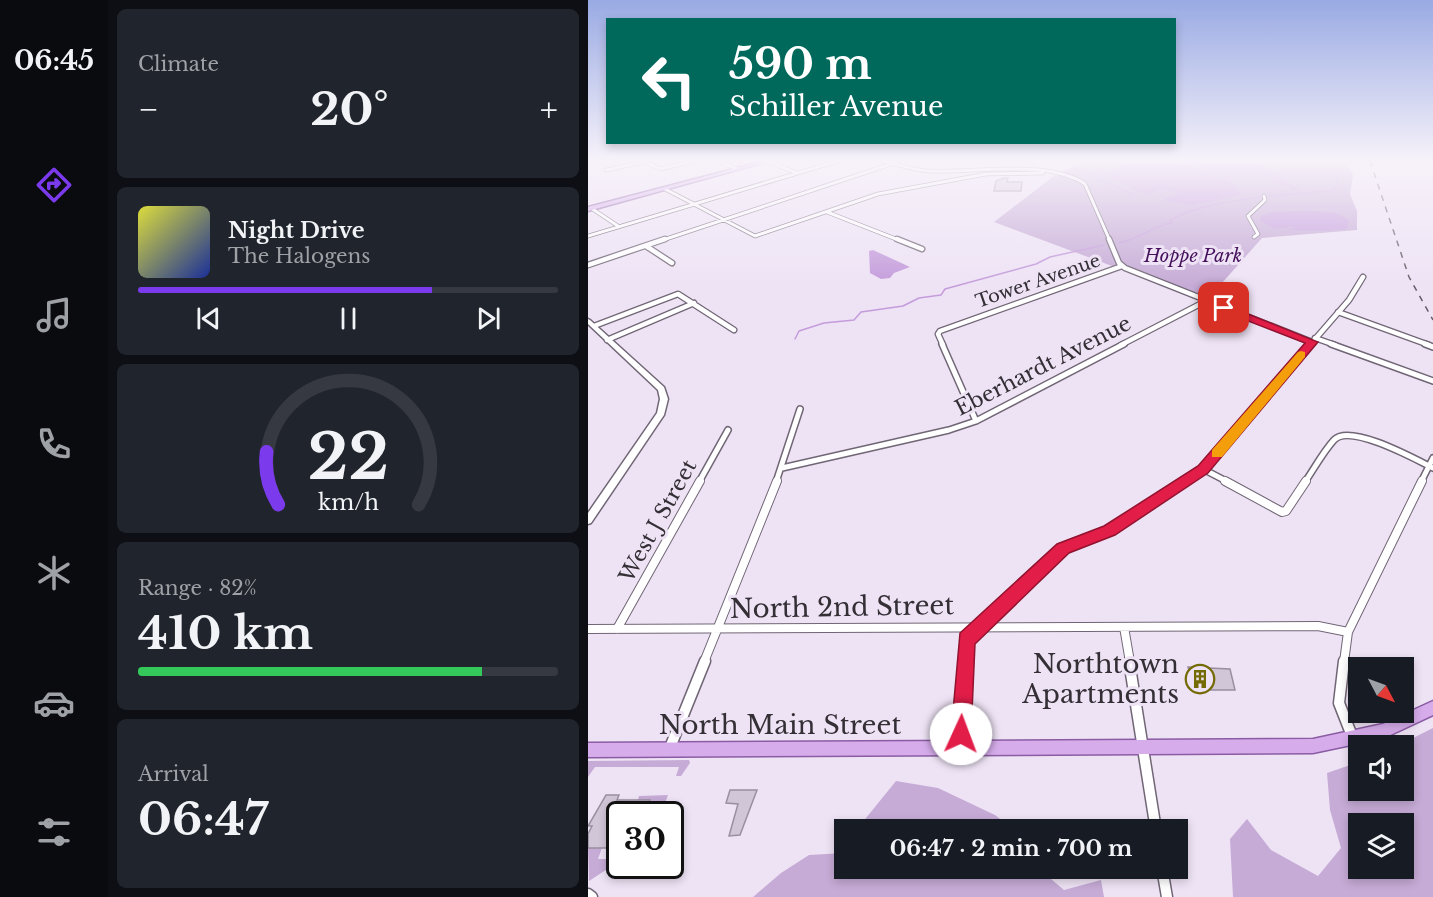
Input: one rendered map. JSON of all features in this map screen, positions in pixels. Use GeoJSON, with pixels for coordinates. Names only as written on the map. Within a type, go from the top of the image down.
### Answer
{"type":"FeatureCollection","features":[{"type":"Feature","properties":{"kind":"main road"},"geometry":{"type":"LineString","coordinates":[[589,208],[610,203]]}},
{"type":"Feature","properties":{"kind":"main road","name":"North Main Street"},"geometry":{"type":"LineString","coordinates":[[1367,735],[1394,727],[1433,708]]}},
{"type":"Feature","properties":{"kind":"main road","name":"North Main Street"},"geometry":{"type":"LineString","coordinates":[[588,750],[1296,746],[1348,740]]}},
{"type":"Feature","properties":{"kind":"street"},"geometry":{"type":"LineString","coordinates":[[588,236],[696,203]]}},
{"type":"Feature","properties":{"kind":"street"},"geometry":{"type":"LineString","coordinates":[[588,265],[774,203]]}},
{"type":"Feature","properties":{"kind":"street"},"geometry":{"type":"LineString","coordinates":[[692,204],[754,236],[852,203]]}},
{"type":"Feature","properties":{"kind":"street","name":"Tower Avenue"},"geometry":{"type":"LineString","coordinates":[[975,421],[942,344],[940,331],[1122,266],[1094,203]]}},
{"type":"Feature","properties":{"kind":"street"},"geometry":{"type":"LineString","coordinates":[[1254,237],[1258,234],[1248,216],[1262,203]]}},
{"type":"Feature","properties":{"kind":"street"},"geometry":{"type":"LineString","coordinates":[[589,208],[618,226]]}},
{"type":"Feature","properties":{"kind":"street"},"geometry":{"type":"LineString","coordinates":[[826,212],[922,249]]}},
{"type":"Feature","properties":{"kind":"street"},"geometry":{"type":"LineString","coordinates":[[646,246],[672,263]]}},
{"type":"Feature","properties":{"kind":"street"},"geometry":{"type":"LineString","coordinates":[[1122,266],[1206,301],[1433,381]]}},
{"type":"Feature","properties":{"kind":"street"},"geometry":{"type":"LineString","coordinates":[[959,748],[966,640],[1063,549],[1109,530],[1203,469],[1349,300],[1363,277]]}},
{"type":"Feature","properties":{"kind":"street"},"geometry":{"type":"LineString","coordinates":[[588,520],[655,422],[663,405],[663,394],[657,385],[591,324],[671,295],[680,295],[734,330]]}},
{"type":"Feature","properties":{"kind":"street","name":"Eberhardt Avenue"},"geometry":{"type":"LineString","coordinates":[[782,468],[949,430],[975,421],[1206,301]]}},
{"type":"Feature","properties":{"kind":"street"},"geometry":{"type":"LineString","coordinates":[[608,340],[694,303]]}},
{"type":"Feature","properties":{"kind":"street"},"geometry":{"type":"LineString","coordinates":[[1338,312],[1433,347]]}},
{"type":"Feature","properties":{"kind":"street"},"geometry":{"type":"LineString","coordinates":[[669,750],[782,468],[800,409]]}},
{"type":"Feature","properties":{"kind":"street","name":"West J Street"},"geometry":{"type":"LineString","coordinates":[[617,629],[728,430]]}},
{"type":"Feature","properties":{"kind":"street"},"geometry":{"type":"LineString","coordinates":[[1203,469],[1282,512],[1286,511],[1335,438],[1349,434],[1431,467]]}},
{"type":"Feature","properties":{"kind":"street"},"geometry":{"type":"LineString","coordinates":[[1352,735],[1339,703],[1348,632],[1431,467],[1433,458]]}},
{"type":"Feature","properties":{"kind":"street","name":"North 2nd Street"},"geometry":{"type":"LineString","coordinates":[[588,628],[1318,626],[1348,632]]}},
{"type":"Feature","properties":{"kind":"street"},"geometry":{"type":"LineString","coordinates":[[1124,627],[1154,819]]}},
{"type":"Feature","properties":{"kind":"street"},"geometry":{"type":"LineString","coordinates":[[1164,879],[1167,897]]}},
{"type":"Feature","properties":{"kind":"street"},"geometry":{"type":"LineString","coordinates":[[588,894],[591,897]]}},
{"type":"Feature","properties":{"kind":"green space","name":"Hoppe Park"},"geometry":{"type":"Polygon","coordinates":[[[1019,203],[1354,203],[1357,211],[1357,230],[1262,238],[1206,301],[994,222],[1019,203]]]}},
{"type":"Feature","properties":{"kind":"green space"},"geometry":{"type":"Polygon","coordinates":[[[1433,728],[1433,897],[1233,897],[1230,839],[1247,819],[1271,850],[1318,876],[1341,848],[1330,810],[1327,773],[1348,766],[1348,801],[1414,801],[1414,738],[1433,728]]]}},
{"type":"Feature","properties":{"kind":"green space"},"geometry":{"type":"Polygon","coordinates":[[[689,760],[690,763],[681,776],[676,776],[679,767],[595,767],[588,777],[588,761],[689,760]]]}},
{"type":"Feature","properties":{"kind":"green space"},"geometry":{"type":"Polygon","coordinates":[[[896,781],[938,788],[1000,819],[865,819],[896,781]]]}},
{"type":"Feature","properties":{"kind":"green space"},"geometry":{"type":"Polygon","coordinates":[[[668,795],[666,801],[638,800],[639,796],[668,795]]]}},
{"type":"Feature","properties":{"kind":"green space"},"geometry":{"type":"Polygon","coordinates":[[[604,842],[598,859],[606,859],[606,870],[589,881],[588,848],[604,842]]]}},
{"type":"Feature","properties":{"kind":"green space"},"geometry":{"type":"Polygon","coordinates":[[[834,854],[834,879],[1051,879],[1064,890],[1101,880],[1104,897],[753,897],[781,873],[809,855],[834,854]]]}},
{"type":"Feature","properties":{"kind":"shaded area"},"geometry":{"type":"Polygon","coordinates":[[[1179,203],[1202,203],[1192,205],[1179,203]]]}},
{"type":"Feature","properties":{"kind":"shaded area"},"geometry":{"type":"Polygon","coordinates":[[[1272,212],[1336,213],[1349,220],[1347,229],[1287,230],[1296,226],[1275,229],[1260,221],[1261,216],[1272,212]]]}},
{"type":"Feature","properties":{"kind":"shaded area"},"geometry":{"type":"Polygon","coordinates":[[[873,250],[910,267],[894,273],[890,278],[881,279],[870,273],[869,251],[873,250]]]}},
{"type":"Feature","properties":{"kind":"building"},"geometry":{"type":"Polygon","coordinates":[[[1188,667],[1230,669],[1235,690],[1194,690],[1188,667]]]}},
{"type":"Feature","properties":{"kind":"building"},"geometry":{"type":"Polygon","coordinates":[[[730,790],[757,790],[740,835],[729,836],[738,804],[726,803],[730,790]]]}},
{"type":"Feature","properties":{"kind":"building"},"geometry":{"type":"Polygon","coordinates":[[[606,795],[619,795],[617,800],[650,800],[606,801],[606,848],[588,848],[588,834],[592,826],[588,826],[606,795]]]}},
{"type":"Feature","properties":{"kind":"waterway"},"geometry":{"type":"LineString","coordinates":[[1119,243],[1172,223],[1170,220],[1188,212],[1224,203]]}},
{"type":"Feature","properties":{"kind":"waterway"},"geometry":{"type":"LineString","coordinates":[[795,339],[799,331],[824,323],[854,320],[861,312],[903,306],[919,298],[941,295],[945,289],[1036,264],[1050,257],[1104,245]]}},
{"type":"Feature","properties":{"kind":"railway"},"geometry":{"type":"LineString","coordinates":[[1384,203],[1409,277],[1433,320]]}},
{"type":"Feature","properties":{"kind":"slow traffic"},"geometry":{"type":"LineString","coordinates":[[1217,454],[1301,354]]}},
{"type":"Feature","properties":{"kind":"place","name":"Northtown Apartments"},"geometry":{"type":"Point","coordinates":[1200,679]}},
{"type":"Feature","properties":{"kind":"route"},"geometry":{"type":"LineString","coordinates":[[961,734],[966,640],[1063,549],[1109,530],[1203,469],[1312,342],[1224,308]]}}]}
